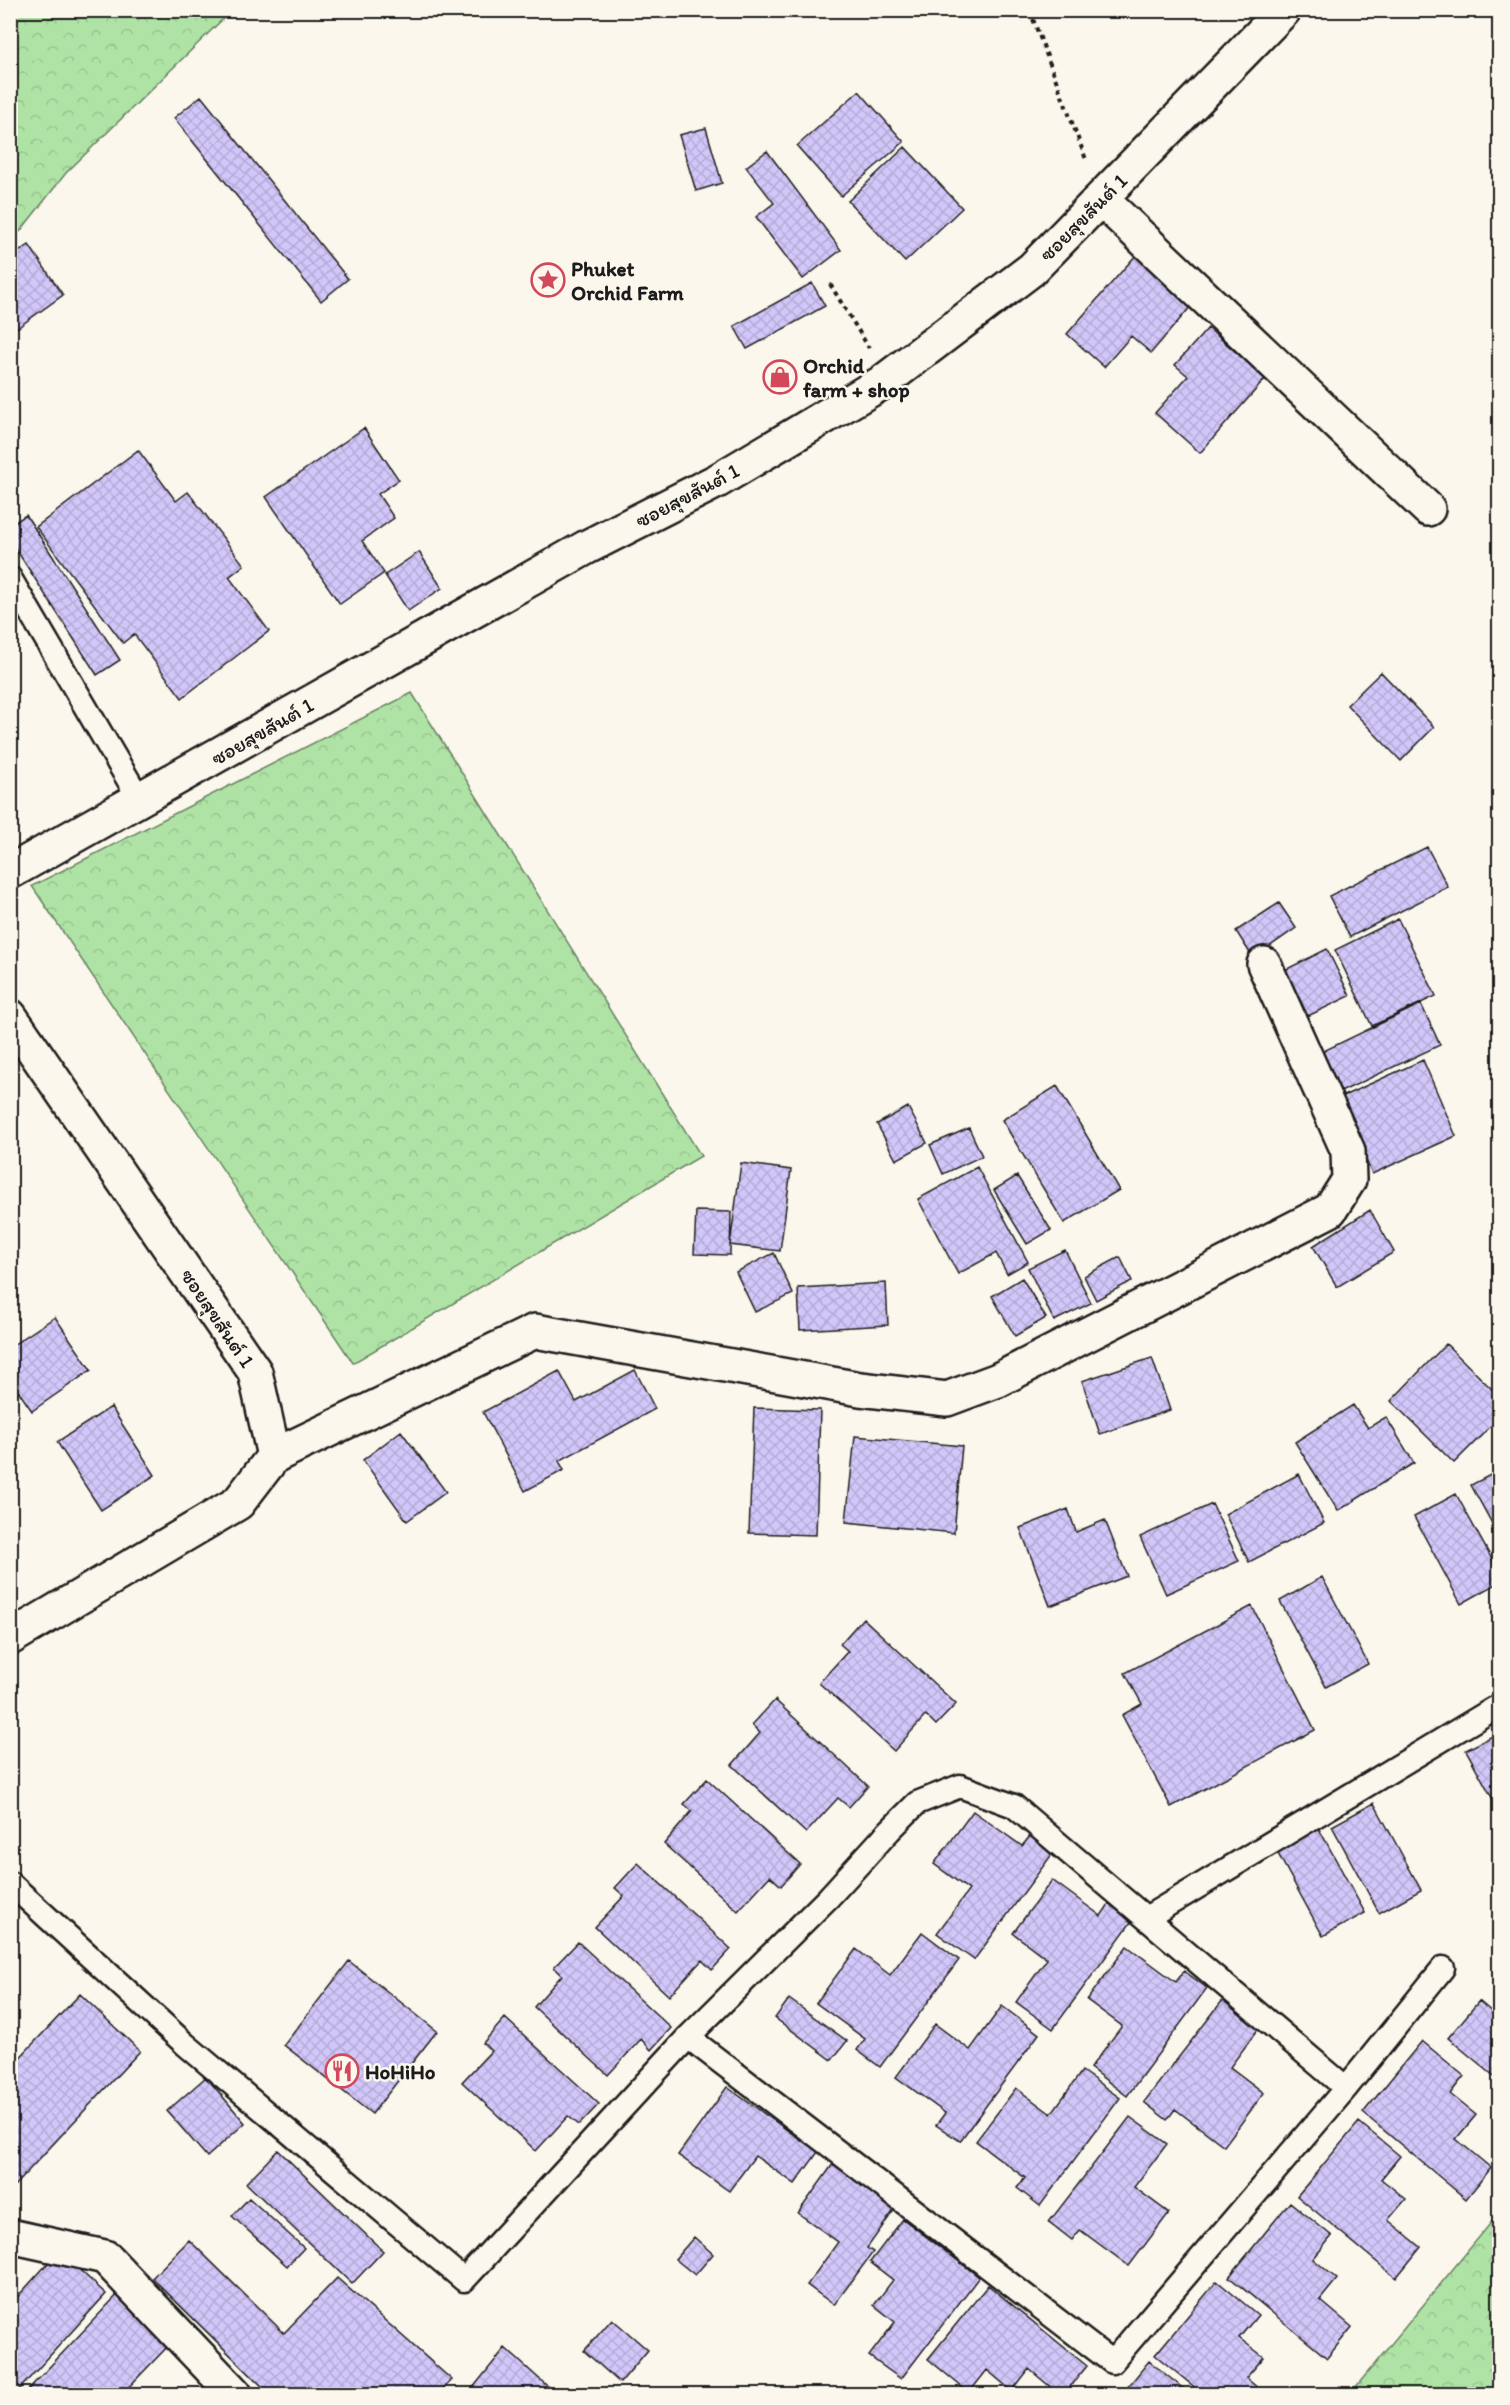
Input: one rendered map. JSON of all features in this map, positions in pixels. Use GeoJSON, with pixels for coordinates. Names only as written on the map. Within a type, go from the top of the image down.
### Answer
{"type":"FeatureCollection","features":[{"type":"Feature","properties":{"kind":"street","name":"ซอยสุขสันต์ 1"},"geometry":{"type":"LineString","coordinates":[[10,872],[587,547],[717,481],[883,382],[1032,268],[1284,10]]}},
{"type":"Feature","properties":{"kind":"street"},"geometry":{"type":"LineString","coordinates":[[1101,199],[1428,509]]}},
{"type":"Feature","properties":{"kind":"street"},"geometry":{"type":"LineString","coordinates":[[10,1638],[238,1503],[274,1456],[535,1330],[871,1391],[947,1399],[998,1380],[1330,1210],[1349,1180],[1348,1151],[1264,964]]}},
{"type":"Feature","properties":{"kind":"street","name":"ซอยสุขสันต์ 1"},"geometry":{"type":"LineString","coordinates":[[10,1016],[255,1372],[274,1456]]}},
{"type":"Feature","properties":{"kind":"street"},"geometry":{"type":"LineString","coordinates":[[10,2236],[105,2257],[235,2394]]}},
{"type":"Feature","properties":{"kind":"lane"},"geometry":{"type":"LineString","coordinates":[[10,578],[140,800]]}},
{"type":"Feature","properties":{"kind":"lane"},"geometry":{"type":"LineString","coordinates":[[1146,1918],[1500,1705]]}},
{"type":"Feature","properties":{"kind":"lane"},"geometry":{"type":"LineString","coordinates":[[10,1883],[185,2044],[464,2280],[688,2037],[828,1898],[917,1803],[960,1786],[1014,1806],[1346,2088]]}},
{"type":"Feature","properties":{"kind":"lane"},"geometry":{"type":"LineString","coordinates":[[688,2037],[1112,2362],[1346,2088],[1443,1968]]}},
{"type":"Feature","properties":{"kind":"path"},"geometry":{"type":"LineString","coordinates":[[1033,10],[1041,41],[1101,199]]}},
{"type":"Feature","properties":{"kind":"path"},"geometry":{"type":"LineString","coordinates":[[830,284],[866,340],[883,382]]}},
{"type":"Feature","properties":{"kind":"green space"},"geometry":{"type":"Polygon","coordinates":[[[11,10],[230,12],[66,173],[11,243],[11,10]]]}},
{"type":"Feature","properties":{"kind":"green space"},"geometry":{"type":"Polygon","coordinates":[[[412,693],[701,1156],[353,1363],[32,886],[412,693]]]}},
{"type":"Feature","properties":{"kind":"green space"},"geometry":{"type":"Polygon","coordinates":[[[1499,2213],[1499,2394],[1350,2394],[1499,2213]]]}},
{"type":"Feature","properties":{"kind":"building"},"geometry":{"type":"Polygon","coordinates":[[[859,91],[904,142],[841,196],[797,146],[859,91]]]}},
{"type":"Feature","properties":{"kind":"building"},"geometry":{"type":"Polygon","coordinates":[[[201,96],[348,279],[321,301],[174,118],[201,96]]]}},
{"type":"Feature","properties":{"kind":"building"},"geometry":{"type":"Polygon","coordinates":[[[706,128],[722,183],[696,191],[679,135],[706,128]]]}},
{"type":"Feature","properties":{"kind":"building"},"geometry":{"type":"Polygon","coordinates":[[[905,147],[962,208],[905,262],[848,201],[905,147]]]}},
{"type":"Feature","properties":{"kind":"building"},"geometry":{"type":"Polygon","coordinates":[[[767,151],[841,250],[803,279],[756,217],[774,203],[746,167],[767,151]]]}},
{"type":"Feature","properties":{"kind":"building"},"geometry":{"type":"Polygon","coordinates":[[[29,245],[63,295],[17,328],[10,319],[10,258],[29,245]]]}},
{"type":"Feature","properties":{"kind":"building"},"geometry":{"type":"Polygon","coordinates":[[[1136,255],[1192,305],[1151,353],[1131,336],[1104,367],[1067,334],[1136,255]]]}},
{"type":"Feature","properties":{"kind":"building"},"geometry":{"type":"Polygon","coordinates":[[[812,283],[825,306],[747,349],[734,326],[812,283]]]}},
{"type":"Feature","properties":{"kind":"building"},"geometry":{"type":"Polygon","coordinates":[[[1208,328],[1266,378],[1200,453],[1155,413],[1188,376],[1175,365],[1208,328]]]}},
{"type":"Feature","properties":{"kind":"building"},"geometry":{"type":"Polygon","coordinates":[[[364,428],[399,480],[378,494],[394,518],[362,541],[384,573],[340,604],[266,497],[364,428]]]}},
{"type":"Feature","properties":{"kind":"building"},"geometry":{"type":"Polygon","coordinates":[[[138,450],[176,501],[188,492],[244,565],[229,577],[269,631],[182,698],[134,634],[123,643],[36,527],[138,450]]]}},
{"type":"Feature","properties":{"kind":"building"},"geometry":{"type":"Polygon","coordinates":[[[26,515],[120,660],[97,675],[10,540],[10,525],[26,515]]]}},
{"type":"Feature","properties":{"kind":"building"},"geometry":{"type":"Polygon","coordinates":[[[419,552],[442,588],[408,611],[385,575],[419,552]]]}},
{"type":"Feature","properties":{"kind":"building"},"geometry":{"type":"Polygon","coordinates":[[[1381,672],[1434,727],[1401,761],[1347,705],[1381,672]]]}},
{"type":"Feature","properties":{"kind":"building"},"geometry":{"type":"Polygon","coordinates":[[[1427,847],[1448,887],[1350,937],[1329,896],[1427,847]]]}},
{"type":"Feature","properties":{"kind":"building"},"geometry":{"type":"Polygon","coordinates":[[[1279,903],[1296,928],[1253,958],[1236,931],[1279,903]]]}},
{"type":"Feature","properties":{"kind":"building"},"geometry":{"type":"Polygon","coordinates":[[[1398,919],[1436,996],[1372,1026],[1335,950],[1398,919]]]}},
{"type":"Feature","properties":{"kind":"building"},"geometry":{"type":"Polygon","coordinates":[[[1327,949],[1350,996],[1308,1016],[1285,970],[1327,949]]]}},
{"type":"Feature","properties":{"kind":"building"},"geometry":{"type":"Polygon","coordinates":[[[1421,1004],[1440,1045],[1328,1098],[1309,1058],[1421,1004]]]}},
{"type":"Feature","properties":{"kind":"building"},"geometry":{"type":"Polygon","coordinates":[[[1423,1060],[1456,1136],[1372,1174],[1339,1098],[1423,1060]]]}},
{"type":"Feature","properties":{"kind":"building"},"geometry":{"type":"Polygon","coordinates":[[[1057,1086],[1119,1190],[1064,1223],[1002,1120],[1057,1086]]]}},
{"type":"Feature","properties":{"kind":"building"},"geometry":{"type":"Polygon","coordinates":[[[908,1107],[927,1143],[896,1160],[877,1124],[908,1107]]]}},
{"type":"Feature","properties":{"kind":"building"},"geometry":{"type":"Polygon","coordinates":[[[969,1128],[982,1156],[943,1174],[930,1145],[969,1128]]]}},
{"type":"Feature","properties":{"kind":"building"},"geometry":{"type":"Polygon","coordinates":[[[741,1163],[791,1170],[780,1251],[730,1245],[741,1163]]]}},
{"type":"Feature","properties":{"kind":"building"},"geometry":{"type":"Polygon","coordinates":[[[977,1167],[1028,1262],[1007,1274],[996,1253],[958,1274],[918,1199],[977,1167]]]}},
{"type":"Feature","properties":{"kind":"building"},"geometry":{"type":"Polygon","coordinates":[[[1017,1176],[1051,1230],[1027,1244],[994,1190],[1017,1176]]]}},
{"type":"Feature","properties":{"kind":"building"},"geometry":{"type":"Polygon","coordinates":[[[1370,1210],[1394,1252],[1337,1287],[1313,1246],[1370,1210]]]}},
{"type":"Feature","properties":{"kind":"building"},"geometry":{"type":"Polygon","coordinates":[[[696,1211],[731,1212],[730,1255],[694,1254],[696,1211]]]}},
{"type":"Feature","properties":{"kind":"building"},"geometry":{"type":"Polygon","coordinates":[[[1065,1250],[1091,1303],[1054,1321],[1028,1268],[1065,1250]]]}},
{"type":"Feature","properties":{"kind":"building"},"geometry":{"type":"Polygon","coordinates":[[[774,1253],[793,1294],[755,1312],[736,1272],[774,1253]]]}},
{"type":"Feature","properties":{"kind":"building"},"geometry":{"type":"Polygon","coordinates":[[[1120,1257],[1132,1281],[1096,1300],[1084,1276],[1120,1257]]]}},
{"type":"Feature","properties":{"kind":"building"},"geometry":{"type":"Polygon","coordinates":[[[1022,1278],[1046,1318],[1015,1336],[992,1296],[1022,1278]]]}},
{"type":"Feature","properties":{"kind":"building"},"geometry":{"type":"Polygon","coordinates":[[[886,1283],[888,1325],[800,1330],[798,1288],[886,1283]]]}},
{"type":"Feature","properties":{"kind":"building"},"geometry":{"type":"Polygon","coordinates":[[[55,1317],[91,1370],[32,1411],[10,1379],[10,1347],[55,1317]]]}},
{"type":"Feature","properties":{"kind":"building"},"geometry":{"type":"Polygon","coordinates":[[[1446,1344],[1500,1397],[1500,1417],[1454,1463],[1391,1401],[1446,1344]]]}},
{"type":"Feature","properties":{"kind":"building"},"geometry":{"type":"Polygon","coordinates":[[[1152,1358],[1170,1410],[1100,1434],[1082,1381],[1152,1358]]]}},
{"type":"Feature","properties":{"kind":"building"},"geometry":{"type":"Polygon","coordinates":[[[635,1370],[655,1409],[559,1461],[564,1470],[525,1491],[483,1412],[559,1371],[576,1402],[635,1370]]]}},
{"type":"Feature","properties":{"kind":"building"},"geometry":{"type":"Polygon","coordinates":[[[1353,1405],[1368,1428],[1386,1417],[1414,1463],[1338,1511],[1295,1442],[1353,1405]]]}},
{"type":"Feature","properties":{"kind":"building"},"geometry":{"type":"Polygon","coordinates":[[[111,1407],[155,1475],[101,1510],[57,1442],[111,1407]]]}},
{"type":"Feature","properties":{"kind":"building"},"geometry":{"type":"Polygon","coordinates":[[[754,1408],[820,1410],[816,1535],[749,1533],[754,1408]]]}},
{"type":"Feature","properties":{"kind":"building"},"geometry":{"type":"Polygon","coordinates":[[[401,1431],[446,1492],[407,1521],[363,1460],[401,1431]]]}},
{"type":"Feature","properties":{"kind":"building"},"geometry":{"type":"Polygon","coordinates":[[[855,1436],[962,1446],[954,1533],[846,1522],[855,1436]]]}},
{"type":"Feature","properties":{"kind":"building"},"geometry":{"type":"Polygon","coordinates":[[[1500,1470],[1500,1538],[1471,1485],[1500,1470]]]}},
{"type":"Feature","properties":{"kind":"building"},"geometry":{"type":"Polygon","coordinates":[[[1299,1474],[1324,1523],[1249,1562],[1225,1514],[1299,1474]]]}},
{"type":"Feature","properties":{"kind":"building"},"geometry":{"type":"Polygon","coordinates":[[[1456,1494],[1500,1574],[1500,1582],[1461,1604],[1414,1517],[1456,1494]]]}},
{"type":"Feature","properties":{"kind":"building"},"geometry":{"type":"Polygon","coordinates":[[[1212,1504],[1239,1561],[1166,1594],[1140,1537],[1212,1504]]]}},
{"type":"Feature","properties":{"kind":"building"},"geometry":{"type":"Polygon","coordinates":[[[1068,1509],[1076,1532],[1105,1520],[1127,1576],[1050,1606],[1020,1528],[1068,1509]]]}},
{"type":"Feature","properties":{"kind":"building"},"geometry":{"type":"Polygon","coordinates":[[[1322,1577],[1368,1664],[1326,1687],[1280,1601],[1322,1577]]]}},
{"type":"Feature","properties":{"kind":"building"},"geometry":{"type":"Polygon","coordinates":[[[1252,1606],[1315,1730],[1171,1807],[1122,1715],[1142,1704],[1125,1673],[1252,1606]]]}},
{"type":"Feature","properties":{"kind":"building"},"geometry":{"type":"Polygon","coordinates":[[[863,1618],[956,1704],[936,1725],[926,1715],[894,1751],[819,1683],[848,1651],[840,1644],[863,1618]]]}},
{"type":"Feature","properties":{"kind":"building"},"geometry":{"type":"Polygon","coordinates":[[[775,1700],[868,1786],[849,1807],[838,1798],[806,1833],[732,1765],[760,1733],[752,1725],[775,1700]]]}},
{"type":"Feature","properties":{"kind":"building"},"geometry":{"type":"Polygon","coordinates":[[[1500,1732],[1500,1812],[1466,1750],[1500,1732]]]}},
{"type":"Feature","properties":{"kind":"building"},"geometry":{"type":"Polygon","coordinates":[[[707,1779],[800,1864],[781,1886],[770,1876],[738,1911],[664,1844],[692,1811],[684,1804],[707,1779]]]}},
{"type":"Feature","properties":{"kind":"building"},"geometry":{"type":"Polygon","coordinates":[[[1374,1803],[1421,1890],[1379,1913],[1332,1826],[1374,1803]]]}},
{"type":"Feature","properties":{"kind":"building"},"geometry":{"type":"Polygon","coordinates":[[[973,1811],[1022,1846],[1030,1836],[1053,1853],[974,1960],[937,1933],[969,1890],[934,1864],[973,1811]]]}},
{"type":"Feature","properties":{"kind":"building"},"geometry":{"type":"Polygon","coordinates":[[[1318,1827],[1365,1913],[1323,1936],[1276,1850],[1318,1827]]]}},
{"type":"Feature","properties":{"kind":"building"},"geometry":{"type":"Polygon","coordinates":[[[638,1863],[731,1949],[712,1970],[702,1960],[669,1996],[595,1927],[624,1896],[615,1888],[638,1863]]]}},
{"type":"Feature","properties":{"kind":"building"},"geometry":{"type":"Polygon","coordinates":[[[1052,1880],[1101,1916],[1109,1904],[1132,1921],[1053,2029],[1016,2002],[1047,1959],[1013,1933],[1052,1880]]]}},
{"type":"Feature","properties":{"kind":"building"},"geometry":{"type":"Polygon","coordinates":[[[922,1932],[959,1960],[880,2067],[857,2050],[865,2039],[816,2003],[856,1949],[890,1975],[922,1932]]]}},
{"type":"Feature","properties":{"kind":"building"},"geometry":{"type":"Polygon","coordinates":[[[578,1942],[671,2028],[651,2050],[641,2039],[608,2075],[534,2007],[562,1975],[554,1967],[578,1942]]]}},
{"type":"Feature","properties":{"kind":"building"},"geometry":{"type":"Polygon","coordinates":[[[1127,1946],[1176,1982],[1184,1971],[1207,1988],[1127,2096],[1090,2068],[1122,2026],[1087,2000],[1127,1946]]]}},
{"type":"Feature","properties":{"kind":"building"},"geometry":{"type":"Polygon","coordinates":[[[349,1961],[437,2031],[372,2114],[284,2045],[349,1961]]]}},
{"type":"Feature","properties":{"kind":"building"},"geometry":{"type":"Polygon","coordinates":[[[80,1994],[140,2051],[14,2186],[10,2183],[10,2068],[80,1994]]]}},
{"type":"Feature","properties":{"kind":"building"},"geometry":{"type":"Polygon","coordinates":[[[1226,1996],[1262,2024],[1230,2067],[1264,2093],[1224,2146],[1175,2109],[1167,2120],[1144,2102],[1226,1996]]]}},
{"type":"Feature","properties":{"kind":"building"},"geometry":{"type":"Polygon","coordinates":[[[789,1999],[847,2041],[832,2060],[775,2018],[789,1999]]]}},
{"type":"Feature","properties":{"kind":"building"},"geometry":{"type":"Polygon","coordinates":[[[1479,2001],[1500,2019],[1500,2081],[1448,2038],[1479,2001]]]}},
{"type":"Feature","properties":{"kind":"building"},"geometry":{"type":"Polygon","coordinates":[[[1002,2006],[1039,2034],[960,2141],[936,2125],[945,2113],[896,2077],[935,2024],[970,2050],[1002,2006]]]}},
{"type":"Feature","properties":{"kind":"building"},"geometry":{"type":"Polygon","coordinates":[[[505,2018],[599,2104],[579,2125],[568,2116],[536,2151],[462,2082],[491,2051],[483,2043],[505,2018]]]}},
{"type":"Feature","properties":{"kind":"building"},"geometry":{"type":"Polygon","coordinates":[[[1422,2041],[1464,2076],[1450,2094],[1476,2115],[1456,2139],[1491,2168],[1466,2199],[1363,2113],[1422,2041]]]}},
{"type":"Feature","properties":{"kind":"building"},"geometry":{"type":"Polygon","coordinates":[[[1082,2071],[1120,2098],[1040,2206],[1017,2188],[1025,2178],[976,2141],[1016,2088],[1051,2114],[1082,2071]]]}},
{"type":"Feature","properties":{"kind":"building"},"geometry":{"type":"Polygon","coordinates":[[[206,2077],[245,2123],[207,2157],[167,2111],[206,2077]]]}},
{"type":"Feature","properties":{"kind":"building"},"geometry":{"type":"Polygon","coordinates":[[[727,2087],[818,2152],[795,2184],[755,2156],[729,2191],[678,2155],[727,2087]]]}},
{"type":"Feature","properties":{"kind":"building"},"geometry":{"type":"Polygon","coordinates":[[[1130,2117],[1167,2144],[1134,2187],[1169,2213],[1129,2266],[1080,2230],[1072,2240],[1049,2222],[1130,2117]]]}},
{"type":"Feature","properties":{"kind":"building"},"geometry":{"type":"Polygon","coordinates":[[[1359,2122],[1400,2156],[1381,2179],[1406,2199],[1388,2220],[1421,2247],[1396,2278],[1297,2196],[1359,2122]]]}},
{"type":"Feature","properties":{"kind":"building"},"geometry":{"type":"Polygon","coordinates":[[[278,2150],[383,2251],[352,2284],[246,2183],[278,2150]]]}},
{"type":"Feature","properties":{"kind":"building"},"geometry":{"type":"Polygon","coordinates":[[[833,2164],[895,2209],[867,2248],[873,2252],[834,2305],[807,2285],[838,2242],[798,2213],[833,2164]]]}},
{"type":"Feature","properties":{"kind":"building"},"geometry":{"type":"Polygon","coordinates":[[[249,2198],[304,2248],[287,2266],[232,2216],[249,2198]]]}},
{"type":"Feature","properties":{"kind":"building"},"geometry":{"type":"Polygon","coordinates":[[[1290,2202],[1332,2236],[1313,2259],[1337,2279],[1320,2300],[1352,2327],[1327,2358],[1229,2277],[1290,2202]]]}},
{"type":"Feature","properties":{"kind":"building"},"geometry":{"type":"Polygon","coordinates":[[[903,2219],[979,2277],[901,2379],[869,2356],[895,2322],[874,2305],[893,2280],[870,2262],[903,2219]]]}},
{"type":"Feature","properties":{"kind":"building"},"geometry":{"type":"Polygon","coordinates":[[[694,2237],[713,2254],[695,2275],[675,2259],[694,2237]]]}},
{"type":"Feature","properties":{"kind":"building"},"geometry":{"type":"Polygon","coordinates":[[[189,2240],[284,2333],[337,2278],[452,2380],[438,2394],[270,2394],[152,2278],[189,2240]]]}},
{"type":"Feature","properties":{"kind":"building"},"geometry":{"type":"Polygon","coordinates":[[[59,2251],[106,2294],[15,2394],[10,2394],[10,2305],[59,2251]]]}},
{"type":"Feature","properties":{"kind":"building"},"geometry":{"type":"Polygon","coordinates":[[[1217,2281],[1258,2315],[1239,2338],[1264,2357],[1246,2378],[1265,2394],[1203,2394],[1155,2355],[1217,2281]]]}},
{"type":"Feature","properties":{"kind":"building"},"geometry":{"type":"Polygon","coordinates":[[[988,2285],[1087,2366],[1064,2394],[1059,2394],[1029,2369],[1012,2391],[987,2370],[969,2393],[928,2359],[988,2285]]]}},
{"type":"Feature","properties":{"kind":"building"},"geometry":{"type":"Polygon","coordinates":[[[119,2293],[171,2343],[122,2394],[24,2394],[119,2293]]]}},
{"type":"Feature","properties":{"kind":"building"},"geometry":{"type":"Polygon","coordinates":[[[612,2319],[648,2350],[620,2383],[584,2351],[612,2319]]]}},
{"type":"Feature","properties":{"kind":"building"},"geometry":{"type":"Polygon","coordinates":[[[505,2348],[556,2394],[468,2394],[505,2348]]]}},
{"type":"Feature","properties":{"kind":"building"},"geometry":{"type":"Polygon","coordinates":[[[1149,2361],[1190,2394],[1122,2394],[1149,2361]]]}},
{"type":"Feature","properties":{"kind":"place","name":"Phuket Orchid Farm"},"geometry":{"type":"Point","coordinates":[548,280]}},
{"type":"Feature","properties":{"kind":"place","name":"Orchid farm + shop"},"geometry":{"type":"Point","coordinates":[780,377]}},
{"type":"Feature","properties":{"kind":"place","name":"HoHiHo"},"geometry":{"type":"Point","coordinates":[342,2071]}}]}
